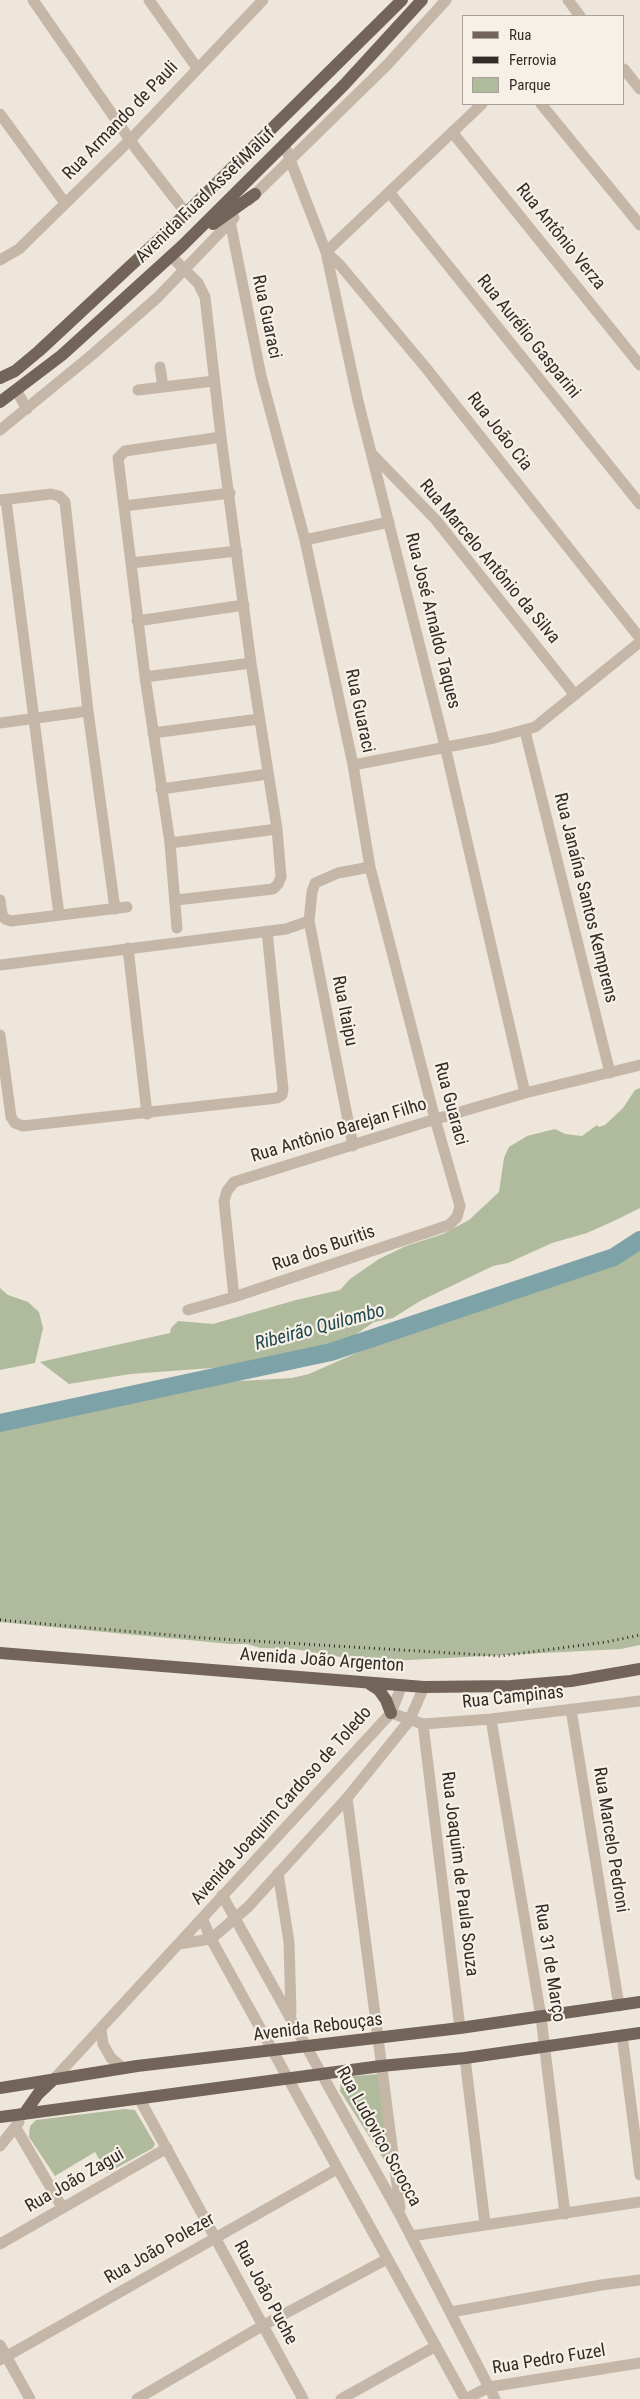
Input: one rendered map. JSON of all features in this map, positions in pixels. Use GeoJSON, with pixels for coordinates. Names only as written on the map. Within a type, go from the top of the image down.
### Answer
{"type":"FeatureCollection","features":[{"type":"Feature","properties":{"kind":"main road","name":"Avenida Fuad Assef Maluf"},"geometry":{"type":"LineString","coordinates":[[0,378],[15,371],[39,351],[186,213],[402,0]]}},
{"type":"Feature","properties":{"kind":"main road","name":"Avenida Fuad Assef Maluf"},"geometry":{"type":"LineString","coordinates":[[0,402],[62,355],[182,246],[362,65],[422,0]]}},
{"type":"Feature","properties":{"kind":"main road"},"geometry":{"type":"LineString","coordinates":[[182,246],[255,194]]}},
{"type":"Feature","properties":{"kind":"main road","name":"Avenida João Argenton"},"geometry":{"type":"LineString","coordinates":[[0,1653],[402,1686],[510,1686],[571,1681],[640,1669]]}},
{"type":"Feature","properties":{"kind":"main road"},"geometry":{"type":"LineString","coordinates":[[368,1683],[379,1690],[386,1700],[391,1713]]}},
{"type":"Feature","properties":{"kind":"main road","name":"Avenida Rebouças"},"geometry":{"type":"LineString","coordinates":[[0,2088],[123,2068],[460,2028],[640,2002]]}},
{"type":"Feature","properties":{"kind":"main road"},"geometry":{"type":"LineString","coordinates":[[0,2117],[381,2066],[465,2058],[640,2033]]}},
{"type":"Feature","properties":{"kind":"main road"},"geometry":{"type":"LineString","coordinates":[[24,2114],[38,2094],[54,2079]]}},
{"type":"Feature","properties":{"kind":"street"},"geometry":{"type":"LineString","coordinates":[[33,0],[186,213]]}},
{"type":"Feature","properties":{"kind":"street"},"geometry":{"type":"LineString","coordinates":[[149,0],[198,68]]}},
{"type":"Feature","properties":{"kind":"street","name":"Rua Armando de Pauli"},"geometry":{"type":"LineString","coordinates":[[0,260],[19,249],[131,139],[263,0]]}},
{"type":"Feature","properties":{"kind":"street"},"geometry":{"type":"LineString","coordinates":[[0,430],[126,326],[158,297],[255,194],[290,162],[387,65],[446,0]]}},
{"type":"Feature","properties":{"kind":"street"},"geometry":{"type":"LineString","coordinates":[[568,0],[577,15]]}},
{"type":"Feature","properties":{"kind":"street"},"geometry":{"type":"LineString","coordinates":[[625,70],[640,89]]}},
{"type":"Feature","properties":{"kind":"street"},"geometry":{"type":"LineString","coordinates":[[326,252],[481,105]]}},
{"type":"Feature","properties":{"kind":"street"},"geometry":{"type":"LineString","coordinates":[[542,105],[640,225]]}},
{"type":"Feature","properties":{"kind":"street"},"geometry":{"type":"LineString","coordinates":[[0,114],[65,203]]}},
{"type":"Feature","properties":{"kind":"street","name":"Rua Antônio Verza"},"geometry":{"type":"LineString","coordinates":[[452,132],[640,365]]}},
{"type":"Feature","properties":{"kind":"street","name":"Rua José Arnaldo Taques"},"geometry":{"type":"LineString","coordinates":[[284,144],[326,252],[358,401],[446,746],[525,1093]]}},
{"type":"Feature","properties":{"kind":"street"},"geometry":{"type":"LineString","coordinates":[[272,157],[290,162]]}},
{"type":"Feature","properties":{"kind":"street","name":"Rua Aurélio Gasparini"},"geometry":{"type":"LineString","coordinates":[[389,192],[640,504]]}},
{"type":"Feature","properties":{"kind":"street","name":"Rua Guaraci"},"geometry":{"type":"LineString","coordinates":[[230,221],[260,376],[305,540],[353,765],[370,867],[435,1119],[460,1206]]}},
{"type":"Feature","properties":{"kind":"street","name":"Rua João Cia"},"geometry":{"type":"LineString","coordinates":[[326,252],[340,265],[426,368],[640,638]]}},
{"type":"Feature","properties":{"kind":"street"},"geometry":{"type":"LineString","coordinates":[[171,256],[198,283],[205,297],[221,437],[230,493],[251,663],[277,829],[281,877],[273,889],[176,900]]}},
{"type":"Feature","properties":{"kind":"street"},"geometry":{"type":"LineString","coordinates":[[160,367],[162,387]]}},
{"type":"Feature","properties":{"kind":"street"},"geometry":{"type":"LineString","coordinates":[[138,390],[214,381]]}},
{"type":"Feature","properties":{"kind":"street"},"geometry":{"type":"LineString","coordinates":[[16,390],[27,409]]}},
{"type":"Feature","properties":{"kind":"street"},"geometry":{"type":"LineString","coordinates":[[178,928],[170,843],[137,621],[118,458],[125,451],[221,437]]}},
{"type":"Feature","properties":{"kind":"street","name":"Rua Marcelo Antônio da Silva"},"geometry":{"type":"LineString","coordinates":[[372,453],[436,520],[575,696]]}},
{"type":"Feature","properties":{"kind":"street"},"geometry":{"type":"LineString","coordinates":[[124,506],[230,493]]}},
{"type":"Feature","properties":{"kind":"street"},"geometry":{"type":"LineString","coordinates":[[59,915],[3,500],[51,494],[59,496],[65,502],[88,711],[115,909]]}},
{"type":"Feature","properties":{"kind":"street"},"geometry":{"type":"LineString","coordinates":[[305,540],[389,522]]}},
{"type":"Feature","properties":{"kind":"street"},"geometry":{"type":"LineString","coordinates":[[131,563],[237,551]]}},
{"type":"Feature","properties":{"kind":"street"},"geometry":{"type":"LineString","coordinates":[[137,621],[244,605]]}},
{"type":"Feature","properties":{"kind":"street"},"geometry":{"type":"LineString","coordinates":[[353,765],[525,731],[534,727],[575,696],[640,642]]}},
{"type":"Feature","properties":{"kind":"street"},"geometry":{"type":"LineString","coordinates":[[145,677],[251,663]]}},
{"type":"Feature","properties":{"kind":"street"},"geometry":{"type":"LineString","coordinates":[[0,723],[88,711]]}},
{"type":"Feature","properties":{"kind":"street"},"geometry":{"type":"LineString","coordinates":[[153,733],[259,719]]}},
{"type":"Feature","properties":{"kind":"street","name":"Rua Janaína Santos Kemprens"},"geometry":{"type":"LineString","coordinates":[[525,731],[610,1073]]}},
{"type":"Feature","properties":{"kind":"street"},"geometry":{"type":"LineString","coordinates":[[162,789],[268,774]]}},
{"type":"Feature","properties":{"kind":"street"},"geometry":{"type":"LineString","coordinates":[[170,843],[277,829]]}},
{"type":"Feature","properties":{"kind":"street","name":"Rua Itaipu"},"geometry":{"type":"LineString","coordinates":[[352,1146],[309,921],[312,892],[316,883],[338,873],[370,867]]}},
{"type":"Feature","properties":{"kind":"street"},"geometry":{"type":"LineString","coordinates":[[0,900],[2,914],[5,919],[11,920],[127,907]]}},
{"type":"Feature","properties":{"kind":"street"},"geometry":{"type":"LineString","coordinates":[[0,965],[286,929],[309,921]]}},
{"type":"Feature","properties":{"kind":"street"},"geometry":{"type":"LineString","coordinates":[[0,1035],[11,1118],[15,1123],[22,1126],[147,1114],[277,1098],[282,1095],[283,1089],[267,931]]}},
{"type":"Feature","properties":{"kind":"street"},"geometry":{"type":"LineString","coordinates":[[128,948],[147,1114]]}},
{"type":"Feature","properties":{"kind":"street","name":"Rua Antônio Barejan Filho"},"geometry":{"type":"LineString","coordinates":[[234,1297],[224,1201],[226,1191],[234,1182],[525,1093],[640,1065]]}},
{"type":"Feature","properties":{"kind":"street","name":"Rua dos Buritis"},"geometry":{"type":"LineString","coordinates":[[188,1310],[234,1297],[449,1225],[457,1217],[460,1206]]}},
{"type":"Feature","properties":{"kind":"street","name":"Avenida Joaquim Cardoso de Toledo"},"geometry":{"type":"LineString","coordinates":[[54,2079],[391,1713],[402,1686]]}},
{"type":"Feature","properties":{"kind":"street"},"geometry":{"type":"LineString","coordinates":[[179,1944],[211,1939],[235,1920],[347,1798],[409,1721],[424,1686]]}},
{"type":"Feature","properties":{"kind":"street","name":"Rua Campinas"},"geometry":{"type":"LineString","coordinates":[[391,1713],[409,1721],[423,1724],[491,1719],[640,1701]]}},
{"type":"Feature","properties":{"kind":"street","name":"Rua Marcelo Pedroni"},"geometry":{"type":"LineString","coordinates":[[572,1709],[619,2006]]}},
{"type":"Feature","properties":{"kind":"street","name":"Rua 31 de Março"},"geometry":{"type":"LineString","coordinates":[[491,1719],[541,2017],[565,2214]]}},
{"type":"Feature","properties":{"kind":"street","name":"Rua Joaquim de Paula Souza"},"geometry":{"type":"LineString","coordinates":[[423,1724],[460,2028]]}},
{"type":"Feature","properties":{"kind":"street"},"geometry":{"type":"LineString","coordinates":[[347,1798],[400,2215]]}},
{"type":"Feature","properties":{"kind":"street"},"geometry":{"type":"LineString","coordinates":[[278,1873],[289,1942],[291,2015]]}},
{"type":"Feature","properties":{"kind":"street","name":"Rua Ludovico Scrocca"},"geometry":{"type":"LineString","coordinates":[[222,1895],[291,2015],[412,2236],[495,2399]]}},
{"type":"Feature","properties":{"kind":"street"},"geometry":{"type":"LineString","coordinates":[[202,1918],[211,1939],[287,2079],[465,2399]]}},
{"type":"Feature","properties":{"kind":"street"},"geometry":{"type":"LineString","coordinates":[[100,2030],[103,2044],[111,2058],[123,2068]]}},
{"type":"Feature","properties":{"kind":"street"},"geometry":{"type":"LineString","coordinates":[[622,2036],[640,2175]]}},
{"type":"Feature","properties":{"kind":"street"},"geometry":{"type":"LineString","coordinates":[[465,2058],[485,2224]]}},
{"type":"Feature","properties":{"kind":"street","name":"Rua João Puche"},"geometry":{"type":"LineString","coordinates":[[139,2098],[303,2399]]}},
{"type":"Feature","properties":{"kind":"street"},"geometry":{"type":"LineString","coordinates":[[0,2146],[16,2128],[24,2114]]}},
{"type":"Feature","properties":{"kind":"street"},"geometry":{"type":"LineString","coordinates":[[16,2128],[62,2207]]}},
{"type":"Feature","properties":{"kind":"street","name":"Rua João Zagui"},"geometry":{"type":"LineString","coordinates":[[0,2244],[167,2148]]}},
{"type":"Feature","properties":{"kind":"street","name":"Rua João Polezer"},"geometry":{"type":"LineString","coordinates":[[3,2358],[337,2169]]}},
{"type":"Feature","properties":{"kind":"street"},"geometry":{"type":"LineString","coordinates":[[412,2236],[640,2202]]}},
{"type":"Feature","properties":{"kind":"street"},"geometry":{"type":"LineString","coordinates":[[137,2399],[262,2326],[387,2259]]}},
{"type":"Feature","properties":{"kind":"street"},"geometry":{"type":"LineString","coordinates":[[451,2312],[601,2285],[640,2280]]}},
{"type":"Feature","properties":{"kind":"street"},"geometry":{"type":"LineString","coordinates":[[0,2345],[3,2358],[30,2399]]}},
{"type":"Feature","properties":{"kind":"street"},"geometry":{"type":"LineString","coordinates":[[342,2399],[436,2346]]}},
{"type":"Feature","properties":{"kind":"street","name":"Rua Pedro Fuzel"},"geometry":{"type":"LineString","coordinates":[[465,2399],[489,2387],[640,2363]]}},
{"type":"Feature","properties":{"kind":"green space"},"geometry":{"type":"Polygon","coordinates":[[[640,1088],[640,1208],[616,1220],[587,1233],[552,1243],[508,1263],[493,1266],[420,1301],[393,1318],[374,1322],[339,1346],[300,1360],[227,1371],[212,1368],[130,1374],[69,1384],[40,1362],[170,1333],[171,1328],[178,1321],[213,1324],[296,1300],[340,1290],[350,1279],[379,1259],[406,1246],[443,1234],[469,1220],[499,1192],[504,1158],[509,1147],[527,1136],[555,1129],[565,1134],[582,1136],[597,1125],[599,1127],[605,1125],[623,1108],[635,1090],[640,1088]]]}},
{"type":"Feature","properties":{"kind":"green space"},"geometry":{"type":"Polygon","coordinates":[[[640,1245],[640,1645],[621,1649],[370,1662],[294,1649],[261,1648],[247,1644],[230,1644],[0,1622],[0,1417],[82,1399],[107,1398],[240,1381],[292,1378],[309,1374],[377,1344],[390,1334],[436,1319],[531,1280],[608,1258],[640,1245]]]}},
{"type":"Feature","properties":{"kind":"green space"},"geometry":{"type":"Polygon","coordinates":[[[0,1288],[8,1295],[28,1302],[39,1312],[43,1328],[35,1363],[0,1370],[0,1288]]]}},
{"type":"Feature","properties":{"kind":"green space"},"geometry":{"type":"Polygon","coordinates":[[[379,2074],[392,2172],[340,2091],[341,2077],[379,2074]]]}},
{"type":"Feature","properties":{"kind":"green space"},"geometry":{"type":"Polygon","coordinates":[[[125,2109],[135,2110],[155,2144],[153,2148],[107,2173],[95,2152],[55,2176],[29,2137],[30,2126],[36,2120],[125,2109]]]}},
{"type":"Feature","properties":{"kind":"waterway","name":"Ribeirão Quilombo"},"geometry":{"type":"LineString","coordinates":[[0,1423],[331,1352],[614,1257],[640,1240]]}},
{"type":"Feature","properties":{"kind":"railway"},"geometry":{"type":"LineString","coordinates":[[0,1620],[204,1638],[500,1656],[606,1642],[640,1635]]}}]}
